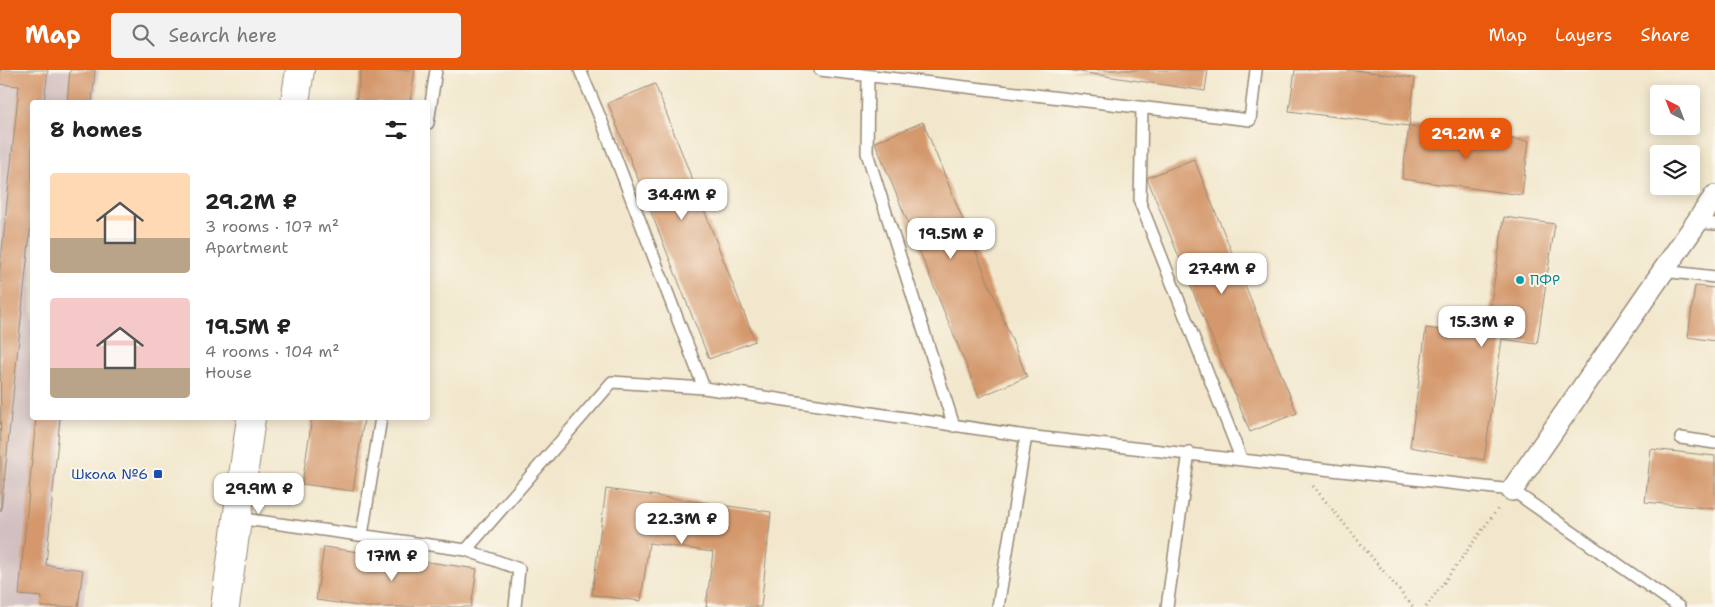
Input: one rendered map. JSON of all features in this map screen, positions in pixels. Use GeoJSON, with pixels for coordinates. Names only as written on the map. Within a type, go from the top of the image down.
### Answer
{"type":"FeatureCollection","features":[{"type":"Feature","properties":{"kind":"street"},"geometry":{"type":"LineString","coordinates":[[295,100],[300,70]]}},
{"type":"Feature","properties":{"kind":"street"},"geometry":{"type":"LineString","coordinates":[[1512,490],[1663,271],[1706,223],[1715,196]]}},
{"type":"Feature","properties":{"kind":"street"},"geometry":{"type":"LineString","coordinates":[[225,607],[251,420]]}},
{"type":"Feature","properties":{"kind":"lane"},"geometry":{"type":"LineString","coordinates":[[430,110],[436,70]]}},
{"type":"Feature","properties":{"kind":"lane"},"geometry":{"type":"LineString","coordinates":[[580,70],[602,122],[704,388]]}},
{"type":"Feature","properties":{"kind":"lane"},"geometry":{"type":"LineString","coordinates":[[820,70],[1250,120],[1256,70]]}},
{"type":"Feature","properties":{"kind":"lane"},"geometry":{"type":"LineString","coordinates":[[868,77],[867,152],[954,426]]}},
{"type":"Feature","properties":{"kind":"lane"},"geometry":{"type":"LineString","coordinates":[[1142,108],[1140,202],[1240,458]]}},
{"type":"Feature","properties":{"kind":"lane"},"geometry":{"type":"LineString","coordinates":[[1663,271],[1715,277]]}},
{"type":"Feature","properties":{"kind":"lane"},"geometry":{"type":"LineString","coordinates":[[466,550],[612,382],[704,388],[1026,436],[1189,452],[1512,490],[1679,607]]}},
{"type":"Feature","properties":{"kind":"lane"},"geometry":{"type":"LineString","coordinates":[[362,535],[381,420]]}},
{"type":"Feature","properties":{"kind":"lane"},"geometry":{"type":"LineString","coordinates":[[998,607],[1026,436]]}},
{"type":"Feature","properties":{"kind":"lane"},"geometry":{"type":"LineString","coordinates":[[1681,438],[1715,443]]}},
{"type":"Feature","properties":{"kind":"lane"},"geometry":{"type":"LineString","coordinates":[[1167,607],[1189,452]]}},
{"type":"Feature","properties":{"kind":"lane"},"geometry":{"type":"LineString","coordinates":[[237,518],[466,550],[519,569],[514,607]]}},
{"type":"Feature","properties":{"kind":"path"},"geometry":{"type":"LineString","coordinates":[[1295,465],[1413,607]]}},
{"type":"Feature","properties":{"kind":"path"},"geometry":{"type":"LineString","coordinates":[[1426,607],[1512,490]]}},
{"type":"Feature","properties":{"kind":"shaded area"},"geometry":{"type":"Polygon","coordinates":[[[0,70],[99,70],[95,100],[30,100],[30,420],[64,420],[50,562],[88,567],[83,607],[0,607],[0,70]]]}},
{"type":"Feature","properties":{"kind":"building"},"geometry":{"type":"Polygon","coordinates":[[[0,70],[48,70],[44,100],[30,100],[30,232],[1,511],[0,270],[19,86],[0,84],[0,70]]]}},
{"type":"Feature","properties":{"kind":"building"},"geometry":{"type":"Polygon","coordinates":[[[70,70],[95,70],[92,100],[67,100],[70,70]]]}},
{"type":"Feature","properties":{"kind":"building"},"geometry":{"type":"Polygon","coordinates":[[[361,70],[415,70],[410,100],[356,100],[361,70]]]}},
{"type":"Feature","properties":{"kind":"building"},"geometry":{"type":"Polygon","coordinates":[[[1066,70],[1208,70],[1205,91],[1066,70]]]}},
{"type":"Feature","properties":{"kind":"building"},"geometry":{"type":"Polygon","coordinates":[[[1295,70],[1354,70],[1415,78],[1409,126],[1289,111],[1295,70]]]}},
{"type":"Feature","properties":{"kind":"building"},"geometry":{"type":"Polygon","coordinates":[[[655,84],[755,341],[709,359],[608,103],[655,84]]]}},
{"type":"Feature","properties":{"kind":"building"},"geometry":{"type":"Polygon","coordinates":[[[923,122],[1027,377],[979,397],[875,142],[923,122]]]}},
{"type":"Feature","properties":{"kind":"building"},"geometry":{"type":"Polygon","coordinates":[[[1409,126],[1529,141],[1522,195],[1402,179],[1409,126]]]}},
{"type":"Feature","properties":{"kind":"building"},"geometry":{"type":"Polygon","coordinates":[[[1194,159],[1297,413],[1250,432],[1147,178],[1194,159]]]}},
{"type":"Feature","properties":{"kind":"building"},"geometry":{"type":"Polygon","coordinates":[[[1504,217],[1555,224],[1537,344],[1502,339],[1484,460],[1410,447],[1426,328],[1486,336],[1504,217]]]}},
{"type":"Feature","properties":{"kind":"building"},"geometry":{"type":"Polygon","coordinates":[[[1695,286],[1715,288],[1715,341],[1688,337],[1695,286]]]}},
{"type":"Feature","properties":{"kind":"building"},"geometry":{"type":"Polygon","coordinates":[[[36,420],[60,420],[46,565],[83,570],[78,607],[41,607],[42,597],[19,595],[36,420]]]}},
{"type":"Feature","properties":{"kind":"building"},"geometry":{"type":"Polygon","coordinates":[[[312,420],[364,420],[353,491],[302,484],[312,420]]]}},
{"type":"Feature","properties":{"kind":"building"},"geometry":{"type":"Polygon","coordinates":[[[1651,449],[1715,456],[1715,509],[1645,502],[1651,449]]]}},
{"type":"Feature","properties":{"kind":"building"},"geometry":{"type":"Polygon","coordinates":[[[606,489],[771,512],[761,607],[706,607],[713,552],[649,543],[641,601],[592,595],[606,489]]]}},
{"type":"Feature","properties":{"kind":"building"},"geometry":{"type":"Polygon","coordinates":[[[324,547],[477,569],[471,607],[365,607],[316,600],[324,547]]]}},
{"type":"Feature","properties":{"kind":"place","name":"ПФР"},"geometry":{"type":"Point","coordinates":[1520,280]}},
{"type":"Feature","properties":{"kind":"place","name":"Школа №6"},"geometry":{"type":"Point","coordinates":[158,474]}}]}
